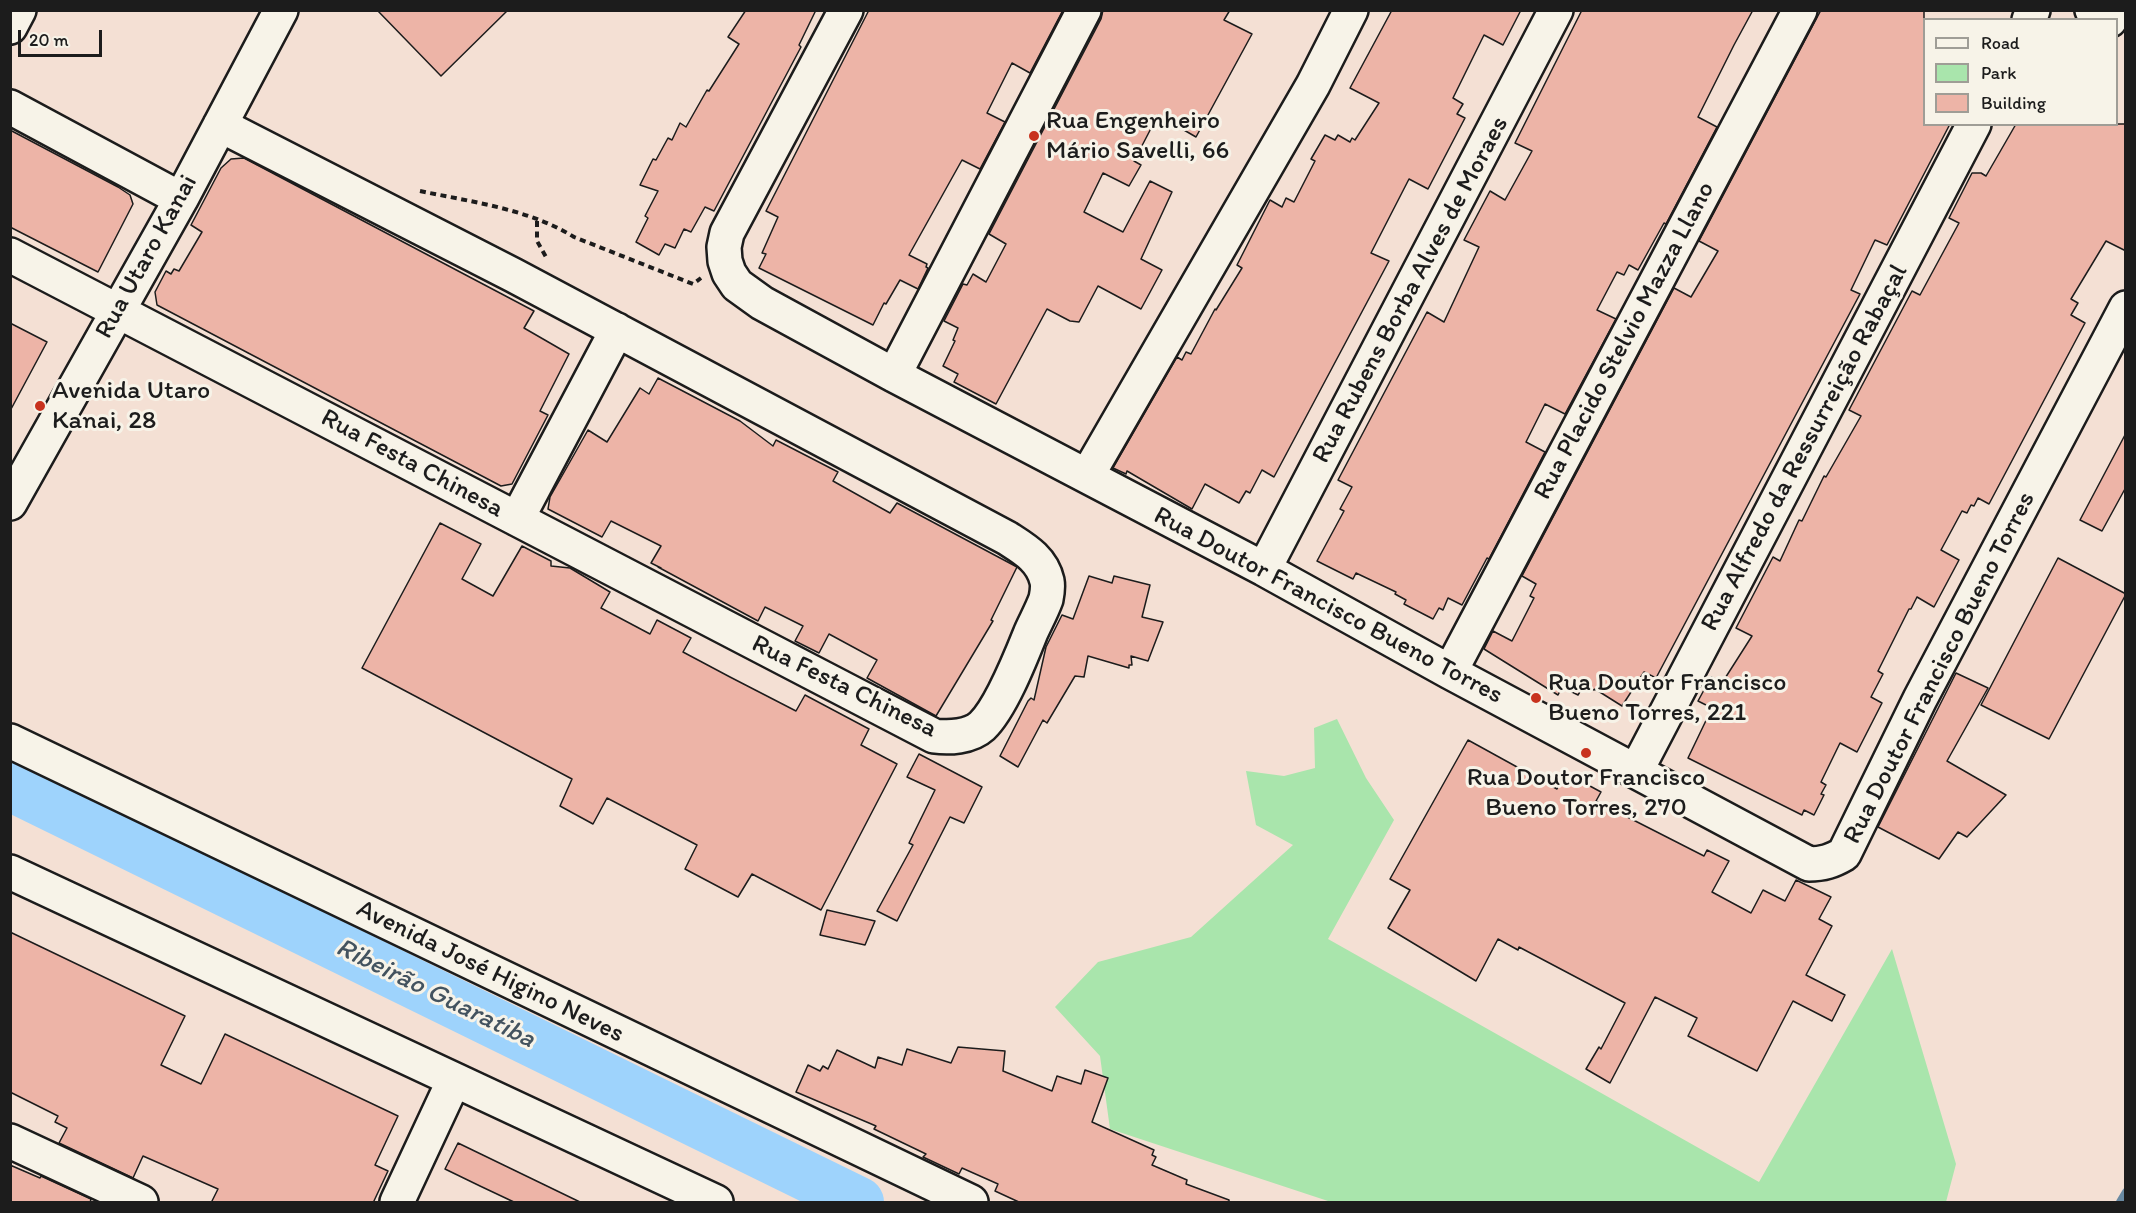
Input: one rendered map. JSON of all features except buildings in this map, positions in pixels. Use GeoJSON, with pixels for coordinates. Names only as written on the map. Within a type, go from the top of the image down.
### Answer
{"type":"FeatureCollection","features":[{"type":"Feature","properties":{"kind":"street"},"geometry":{"type":"LineString","coordinates":[[10,27],[19,10]]}},
{"type":"Feature","properties":{"kind":"street","name":"Rua Utaro Kanai"},"geometry":{"type":"LineString","coordinates":[[11,501],[181,199],[281,10]]}},
{"type":"Feature","properties":{"kind":"street"},"geometry":{"type":"LineString","coordinates":[[724,261],[727,233],[846,10]]}},
{"type":"Feature","properties":{"kind":"street"},"geometry":{"type":"LineString","coordinates":[[894,375],[1084,10]]}},
{"type":"Feature","properties":{"kind":"street"},"geometry":{"type":"LineString","coordinates":[[1087,476],[1313,85],[1351,10]]}},
{"type":"Feature","properties":{"kind":"street","name":"Rua Rubens Borba Alves de Moraes"},"geometry":{"type":"LineString","coordinates":[[1264,569],[1556,10]]}},
{"type":"Feature","properties":{"kind":"street","name":"Rua Placido Stelvio Mazza Llano"},"geometry":{"type":"LineString","coordinates":[[1450,672],[1800,10]]}},
{"type":"Feature","properties":{"kind":"street"},"geometry":{"type":"LineString","coordinates":[[2092,10],[2106,18]]}},
{"type":"Feature","properties":{"kind":"street"},"geometry":{"type":"LineString","coordinates":[[10,107],[181,199]]}},
{"type":"Feature","properties":{"kind":"street","name":"Rua Festa Chinesa"},"geometry":{"type":"LineString","coordinates":[[10,255],[934,736],[949,738],[981,727],[991,714],[1013,673],[1046,597],[1047,582],[1041,566],[1029,552],[997,532],[513,274],[220,125]]}},
{"type":"Feature","properties":{"kind":"street","name":"Rua Alfredo da Ressurreição Rabaçal"},"geometry":{"type":"LineString","coordinates":[[1636,771],[1973,126]]}},
{"type":"Feature","properties":{"kind":"street","name":"Rua Doutor Francisco Bueno Torres"},"geometry":{"type":"LineString","coordinates":[[724,261],[737,285],[762,303],[894,375],[1264,569],[1450,672],[1809,864],[1832,861],[1844,854],[1920,699],[2126,308]]}},
{"type":"Feature","properties":{"kind":"street"},"geometry":{"type":"LineString","coordinates":[[517,519],[617,330]]}},
{"type":"Feature","properties":{"kind":"street","name":"Avenida José Higino Neves"},"geometry":{"type":"LineString","coordinates":[[10,741],[971,1203]]}},
{"type":"Feature","properties":{"kind":"street"},"geometry":{"type":"LineString","coordinates":[[10,872],[716,1203]]}},
{"type":"Feature","properties":{"kind":"street"},"geometry":{"type":"LineString","coordinates":[[397,1203],[454,1080]]}},
{"type":"Feature","properties":{"kind":"street"},"geometry":{"type":"LineString","coordinates":[[10,1141],[141,1203]]}},
{"type":"Feature","properties":{"kind":"path"},"geometry":{"type":"LineString","coordinates":[[380,208],[410,189],[500,207],[558,228],[574,237],[693,284],[724,261]]}},
{"type":"Feature","properties":{"kind":"green space"},"geometry":{"type":"Polygon","coordinates":[[[1337,719],[1366,778],[1394,820],[1328,939],[1759,1182],[1892,949],[1956,1164],[1946,1202],[1331,1202],[1110,1129],[1100,1056],[1055,1007],[1098,962],[1191,937],[1293,845],[1256,825],[1246,771],[1284,776],[1315,768],[1314,728],[1337,719]]]}},
{"type":"Feature","properties":{"kind":"waterway","name":"Ribeirão Guaratiba"},"geometry":{"type":"LineString","coordinates":[[10,786],[859,1202]]}},
{"type":"Feature","properties":{"kind":"waterway"},"geometry":{"type":"LineString","coordinates":[[2120,1202],[2126,1192]]}},
{"type":"Feature","properties":{"kind":"place","name":"Rua Engenheiro Mário Savelli, 66"},"geometry":{"type":"Point","coordinates":[1034,136]}},
{"type":"Feature","properties":{"kind":"place","name":"Avenida Utaro Kanai, 28"},"geometry":{"type":"Point","coordinates":[40,406]}},
{"type":"Feature","properties":{"kind":"place","name":"Rua Doutor Francisco Bueno Torres, 221"},"geometry":{"type":"Point","coordinates":[1536,698]}},
{"type":"Feature","properties":{"kind":"place","name":"Rua Doutor Francisco Bueno Torres, 270"},"geometry":{"type":"Point","coordinates":[1586,753]}}]}
